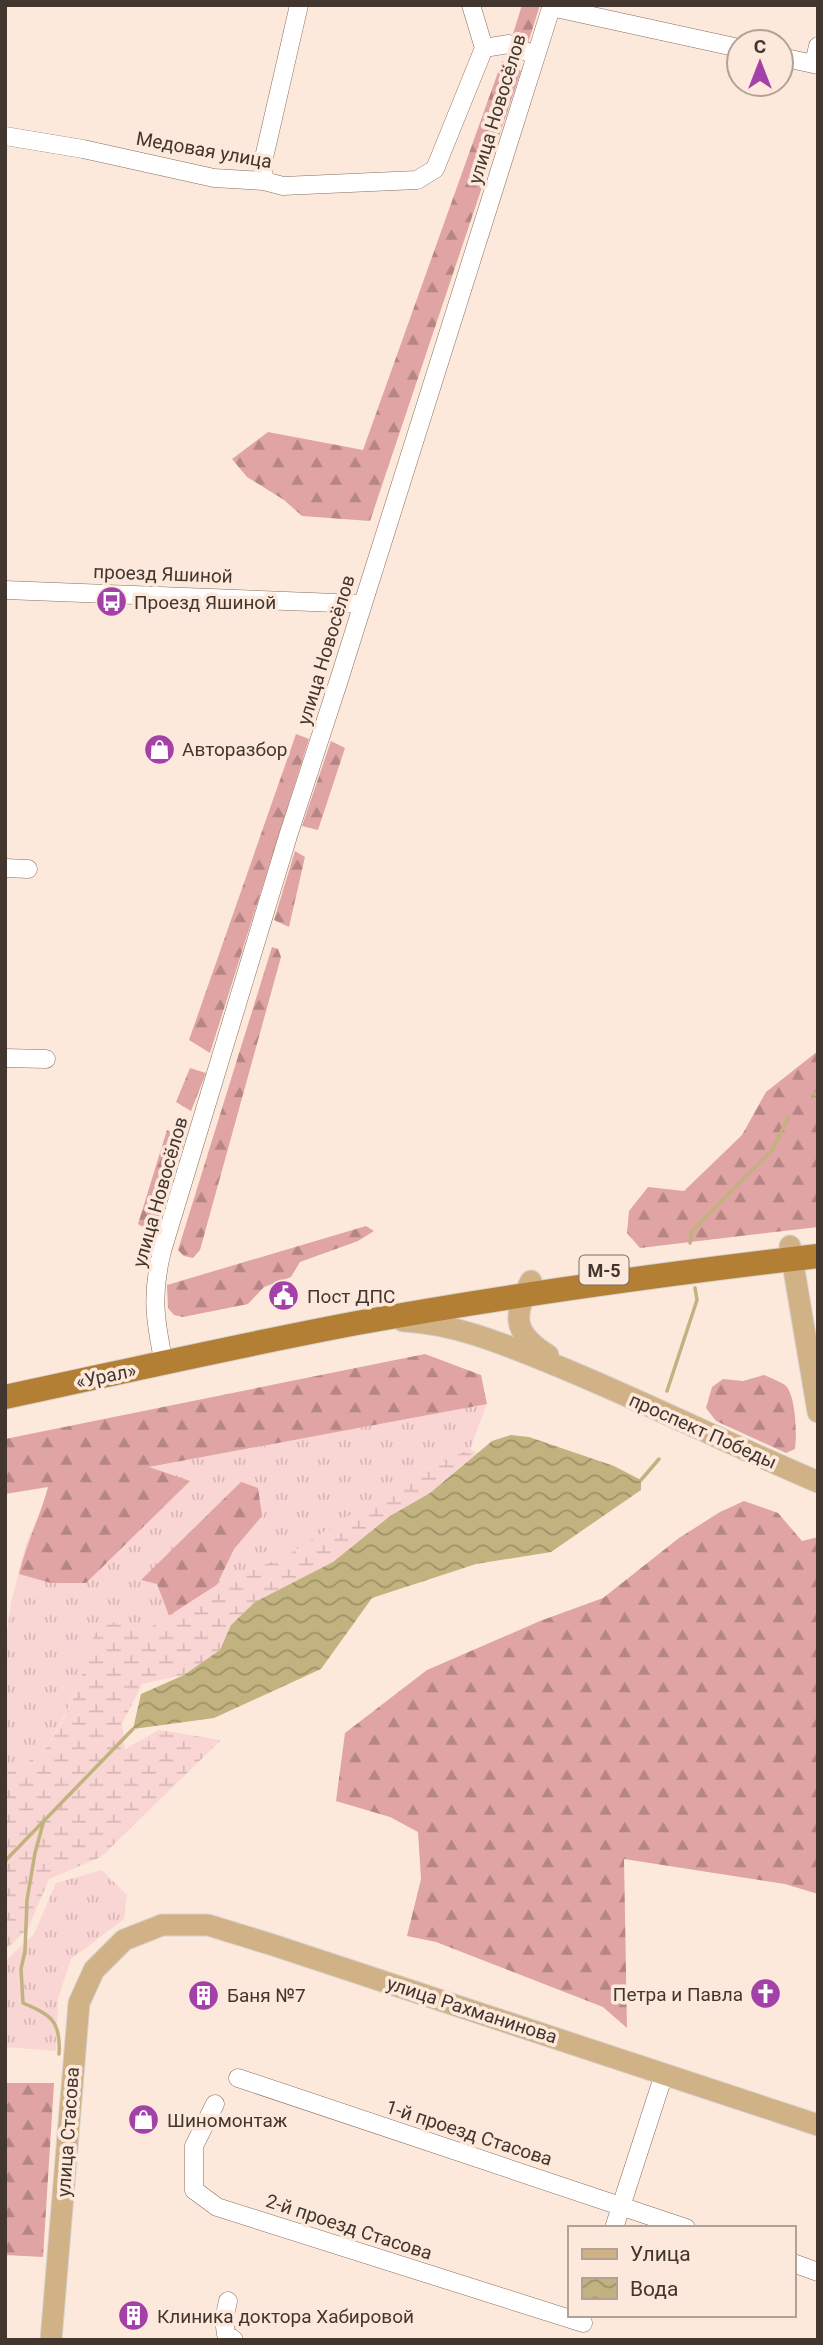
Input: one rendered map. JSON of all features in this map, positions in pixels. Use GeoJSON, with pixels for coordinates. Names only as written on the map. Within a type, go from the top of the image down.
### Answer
{"type":"FeatureCollection","features":[{"type":"Feature","properties":{"kind":"highway","name":"М-5"},"geometry":{"type":"LineString","coordinates":[[205,1349],[350,1311],[791,1252],[818,1243]]}},
{"type":"Feature","properties":{"kind":"highway","name":"М-5"},"geometry":{"type":"LineString","coordinates":[[791,1252],[818,1256]]}},
{"type":"Feature","properties":{"kind":"highway","name":"М-5"},"geometry":{"type":"LineString","coordinates":[[205,1349],[376,1320],[527,1288]]}},
{"type":"Feature","properties":{"kind":"highway","name":"«Урал»"},"geometry":{"type":"LineString","coordinates":[[5,1384],[205,1349]]}},
{"type":"Feature","properties":{"kind":"highway","name":"«Урал»"},"geometry":{"type":"LineString","coordinates":[[5,1397],[163,1357]]}},
{"type":"Feature","properties":{"kind":"main road"},"geometry":{"type":"LineString","coordinates":[[791,1252],[818,1412]]}},
{"type":"Feature","properties":{"kind":"main road"},"geometry":{"type":"LineString","coordinates":[[797,1289],[803,1270],[818,1264]]}},
{"type":"Feature","properties":{"kind":"main road","name":"проспект Победы"},"geometry":{"type":"LineString","coordinates":[[527,1288],[517,1318],[527,1338],[543,1352],[589,1379]]}},
{"type":"Feature","properties":{"kind":"main road","name":"проспект Победы"},"geometry":{"type":"LineString","coordinates":[[376,1320],[420,1321],[466,1330],[589,1379],[818,1482]]}},
{"type":"Feature","properties":{"kind":"main road"},"geometry":{"type":"LineString","coordinates":[[791,1471],[810,1469],[818,1460]]}},
{"type":"Feature","properties":{"kind":"main road","name":"улица Рахманинова"},"geometry":{"type":"LineString","coordinates":[[124,1940],[162,1925],[208,1925],[818,2125]]}},
{"type":"Feature","properties":{"kind":"main road","name":"улица Стасова"},"geometry":{"type":"LineString","coordinates":[[51,2340],[79,2003],[94,1970],[124,1940]]}},
{"type":"Feature","properties":{"kind":"street"},"geometry":{"type":"LineString","coordinates":[[264,181],[262,162],[299,5]]}},
{"type":"Feature","properties":{"kind":"street"},"geometry":{"type":"LineString","coordinates":[[471,5],[484,48],[509,44],[536,57]]}},
{"type":"Feature","properties":{"kind":"street"},"geometry":{"type":"LineString","coordinates":[[551,6],[592,10],[725,44]]}},
{"type":"Feature","properties":{"kind":"street","name":"улица Новосёлов"},"geometry":{"type":"LineString","coordinates":[[163,1357],[154,1296],[162,1251],[288,836],[551,6]]}},
{"type":"Feature","properties":{"kind":"street"},"geometry":{"type":"LineString","coordinates":[[795,60],[816,64],[818,46]]}},
{"type":"Feature","properties":{"kind":"street","name":"Медовая улица"},"geometry":{"type":"LineString","coordinates":[[5,136],[83,149],[214,178],[264,181],[283,186],[417,180],[435,169],[484,48]]}},
{"type":"Feature","properties":{"kind":"street","name":"проезд Яшиной"},"geometry":{"type":"LineString","coordinates":[[5,590],[362,604]]}},
{"type":"Feature","properties":{"kind":"street"},"geometry":{"type":"LineString","coordinates":[[5,868],[28,869]]}},
{"type":"Feature","properties":{"kind":"street"},"geometry":{"type":"LineString","coordinates":[[5,1058],[46,1059]]}},
{"type":"Feature","properties":{"kind":"street"},"geometry":{"type":"LineString","coordinates":[[615,2226],[664,2074]]}},
{"type":"Feature","properties":{"kind":"street","name":"1-й проезд Стасова"},"geometry":{"type":"LineString","coordinates":[[238,2078],[680,2226]]}},
{"type":"Feature","properties":{"kind":"street","name":"2-й проезд Стасова"},"geometry":{"type":"LineString","coordinates":[[215,2104],[194,2146],[194,2190],[217,2207],[582,2326]]}},
{"type":"Feature","properties":{"kind":"street"},"geometry":{"type":"LineString","coordinates":[[795,2264],[818,2272]]}},
{"type":"Feature","properties":{"kind":"street"},"geometry":{"type":"LineString","coordinates":[[228,2301],[224,2319],[226,2334],[234,2340]]}},
{"type":"Feature","properties":{"kind":"green space"},"geometry":{"type":"Polygon","coordinates":[[[522,5],[540,5],[528,43],[512,37],[522,5]]]}},
{"type":"Feature","properties":{"kind":"green space"},"geometry":{"type":"Polygon","coordinates":[[[502,61],[521,71],[370,521],[302,516],[284,500],[247,477],[232,459],[268,432],[363,450],[502,61]]]}},
{"type":"Feature","properties":{"kind":"green space"},"geometry":{"type":"Polygon","coordinates":[[[296,734],[309,739],[210,1053],[189,1040],[296,734]]]}},
{"type":"Feature","properties":{"kind":"green space"},"geometry":{"type":"Polygon","coordinates":[[[331,741],[345,748],[318,830],[302,826],[331,741]]]}},
{"type":"Feature","properties":{"kind":"green space"},"geometry":{"type":"Polygon","coordinates":[[[295,851],[305,857],[289,927],[274,920],[295,851]]]}},
{"type":"Feature","properties":{"kind":"green space"},"geometry":{"type":"Polygon","coordinates":[[[272,947],[278,949],[281,957],[200,1250],[193,1258],[184,1256],[178,1250],[272,947]]]}},
{"type":"Feature","properties":{"kind":"green space"},"geometry":{"type":"Polygon","coordinates":[[[818,1051],[818,1227],[640,1248],[627,1233],[629,1211],[648,1187],[684,1191],[742,1135],[766,1092],[818,1051]]]}},
{"type":"Feature","properties":{"kind":"green space"},"geometry":{"type":"Polygon","coordinates":[[[190,1068],[206,1073],[191,1111],[176,1102],[190,1068]]]}},
{"type":"Feature","properties":{"kind":"green space"},"geometry":{"type":"Polygon","coordinates":[[[167,1130],[186,1137],[154,1234],[138,1224],[167,1130]]]}},
{"type":"Feature","properties":{"kind":"green space"},"geometry":{"type":"Polygon","coordinates":[[[366,1226],[374,1231],[358,1241],[300,1262],[291,1277],[264,1287],[248,1304],[183,1317],[174,1315],[168,1308],[167,1285],[366,1226]]]}},
{"type":"Feature","properties":{"kind":"green space"},"geometry":{"type":"Polygon","coordinates":[[[425,1354],[481,1375],[487,1404],[149,1467],[190,1481],[86,1583],[51,1583],[19,1574],[48,1487],[5,1494],[5,1439],[425,1354]]]}},
{"type":"Feature","properties":{"kind":"green space"},"geometry":{"type":"Polygon","coordinates":[[[764,1375],[785,1385],[794,1406],[795,1449],[786,1453],[716,1421],[706,1408],[712,1387],[723,1379],[743,1381],[764,1375]]]}},
{"type":"Feature","properties":{"kind":"green space"},"geometry":{"type":"Polygon","coordinates":[[[487,1404],[470,1449],[428,1468],[290,1554],[218,1584],[145,1631],[90,1643],[80,1683],[43,1753],[5,1774],[5,1647],[11,1603],[26,1544],[49,1486],[487,1404]]]}},
{"type":"Feature","properties":{"kind":"green space"},"geometry":{"type":"Polygon","coordinates":[[[470,1449],[477,1453],[430,1493],[390,1516],[333,1562],[255,1602],[231,1625],[221,1650],[184,1675],[142,1684],[122,1724],[125,1749],[159,1730],[221,1740],[101,1857],[49,1879],[28,1929],[5,1950],[5,1774],[43,1753],[64,1719],[80,1683],[90,1643],[104,1620],[145,1631],[218,1584],[290,1554],[428,1468],[470,1449]]]}},
{"type":"Feature","properties":{"kind":"green space"},"geometry":{"type":"Polygon","coordinates":[[[241,1482],[258,1488],[262,1516],[234,1549],[207,1605],[174,1629],[157,1584],[141,1580],[241,1482]]]}},
{"type":"Feature","properties":{"kind":"green space"},"geometry":{"type":"Polygon","coordinates":[[[744,1501],[778,1513],[802,1541],[818,1537],[818,1894],[785,1884],[624,1859],[627,2028],[603,2007],[436,1942],[407,1936],[421,1879],[418,1832],[390,1817],[336,1801],[345,1733],[427,1670],[540,1621],[603,1598],[679,1538],[720,1512],[744,1501]]]}},
{"type":"Feature","properties":{"kind":"green space"},"geometry":{"type":"Polygon","coordinates":[[[102,1870],[127,1895],[124,1919],[71,1959],[58,1999],[56,2051],[5,2047],[5,1961],[34,1934],[56,1883],[102,1870]]]}},
{"type":"Feature","properties":{"kind":"green space"},"geometry":{"type":"Polygon","coordinates":[[[5,2083],[54,2083],[43,2257],[5,2255],[5,2083]]]}},
{"type":"Feature","properties":{"kind":"water"},"geometry":{"type":"Polygon","coordinates":[[[511,1435],[529,1437],[614,1466],[641,1480],[641,1490],[551,1552],[476,1564],[372,1598],[321,1669],[214,1718],[133,1729],[141,1694],[184,1675],[220,1650],[231,1625],[255,1602],[333,1562],[390,1516],[430,1493],[492,1441],[511,1435]]]}},
{"type":"Feature","properties":{"kind":"waterway"},"geometry":{"type":"LineString","coordinates":[[814,1095],[818,1091]]}},
{"type":"Feature","properties":{"kind":"waterway"},"geometry":{"type":"LineString","coordinates":[[690,1243],[692,1231],[772,1150],[788,1118]]}},
{"type":"Feature","properties":{"kind":"waterway"},"geometry":{"type":"LineString","coordinates":[[667,1391],[697,1300],[695,1288]]}},
{"type":"Feature","properties":{"kind":"waterway"},"geometry":{"type":"LineString","coordinates":[[641,1480],[659,1459]]}},
{"type":"Feature","properties":{"kind":"waterway"},"geometry":{"type":"LineString","coordinates":[[5,1861],[133,1729]]}},
{"type":"Feature","properties":{"kind":"waterway"},"geometry":{"type":"LineString","coordinates":[[44,1820],[27,1900],[25,1951],[21,1969],[23,2003],[53,2021],[58,2034],[59,2054]]}},
{"type":"Feature","properties":{"kind":"place","name":"Проезд Яшиной"},"geometry":{"type":"Point","coordinates":[111,602]}},
{"type":"Feature","properties":{"kind":"place","name":"Авторазбор"},"geometry":{"type":"Point","coordinates":[159,749]}},
{"type":"Feature","properties":{"kind":"place","name":"Пост ДПС"},"geometry":{"type":"Point","coordinates":[284,1296]}},
{"type":"Feature","properties":{"kind":"place","name":"Петра и Павла"},"geometry":{"type":"Point","coordinates":[766,1994]}},
{"type":"Feature","properties":{"kind":"place","name":"Баня №7"},"geometry":{"type":"Point","coordinates":[204,1995]}},
{"type":"Feature","properties":{"kind":"place","name":"Шиномонтаж"},"geometry":{"type":"Point","coordinates":[144,2120]}},
{"type":"Feature","properties":{"kind":"place","name":"Клиника доктора Хабировой"},"geometry":{"type":"Point","coordinates":[134,2316]}}]}
